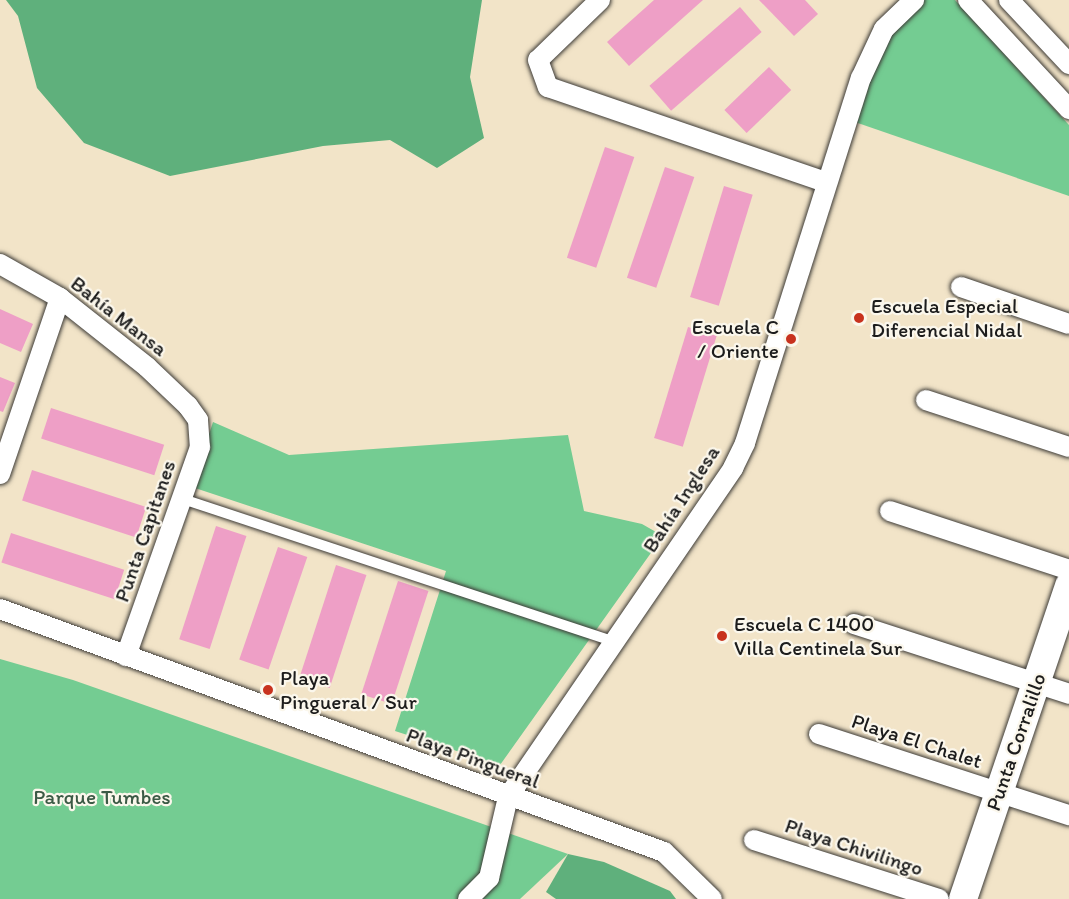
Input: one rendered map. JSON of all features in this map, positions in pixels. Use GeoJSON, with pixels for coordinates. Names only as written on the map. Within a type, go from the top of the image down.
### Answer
{"type":"FeatureCollection","features":[{"type":"Feature","properties":{"kind":"street"},"geometry":{"type":"LineString","coordinates":[[600,0],[538,60],[548,87],[826,182]]}},
{"type":"Feature","properties":{"kind":"street","name":"Bahía Inglesa"},"geometry":{"type":"LineString","coordinates":[[508,797],[728,476],[745,443],[826,182],[874,47],[884,29],[914,0]]}},
{"type":"Feature","properties":{"kind":"street"},"geometry":{"type":"LineString","coordinates":[[968,0],[1069,109]]}},
{"type":"Feature","properties":{"kind":"street"},"geometry":{"type":"LineString","coordinates":[[1009,0],[1069,64]]}},
{"type":"Feature","properties":{"kind":"street","name":"Bahía Mansa"},"geometry":{"type":"LineString","coordinates":[[0,264],[60,298],[147,367],[188,406],[198,420]]}},
{"type":"Feature","properties":{"kind":"street"},"geometry":{"type":"LineString","coordinates":[[961,287],[1069,324]]}},
{"type":"Feature","properties":{"kind":"street"},"geometry":{"type":"LineString","coordinates":[[0,474],[60,298]]}},
{"type":"Feature","properties":{"kind":"street"},"geometry":{"type":"LineString","coordinates":[[926,400],[1069,447]]}},
{"type":"Feature","properties":{"kind":"street","name":"Punta Capitanes"},"geometry":{"type":"LineString","coordinates":[[126,656],[200,447],[198,420]]}},
{"type":"Feature","properties":{"kind":"street"},"geometry":{"type":"LineString","coordinates":[[890,510],[1069,570]]}},
{"type":"Feature","properties":{"kind":"street","name":"Punta Corralillo"},"geometry":{"type":"LineString","coordinates":[[963,899],[1069,585]]}},
{"type":"Feature","properties":{"kind":"street","name":"Playa Pingueral"},"geometry":{"type":"LineString","coordinates":[[0,609],[508,797],[664,852],[712,899]]}},
{"type":"Feature","properties":{"kind":"street"},"geometry":{"type":"LineString","coordinates":[[854,624],[1069,694]]}},
{"type":"Feature","properties":{"kind":"street","name":"Playa El Chalet"},"geometry":{"type":"LineString","coordinates":[[819,734],[1069,815]]}},
{"type":"Feature","properties":{"kind":"street"},"geometry":{"type":"LineString","coordinates":[[468,899],[489,878],[508,797]]}},
{"type":"Feature","properties":{"kind":"street","name":"Playa Chivilingo"},"geometry":{"type":"LineString","coordinates":[[754,840],[939,899]]}},
{"type":"Feature","properties":{"kind":"lane"},"geometry":{"type":"LineString","coordinates":[[183,500],[615,642]]}},
{"type":"Feature","properties":{"kind":"green space"},"geometry":{"type":"Polygon","coordinates":[[[6,0],[482,0],[470,77],[484,138],[437,168],[390,140],[323,146],[170,176],[84,143],[37,88],[18,16],[6,0]]]}},
{"type":"Feature","properties":{"kind":"green space"},"geometry":{"type":"Polygon","coordinates":[[[922,0],[955,0],[1069,125],[1069,196],[852,121],[887,31],[922,0]]]}},
{"type":"Feature","properties":{"kind":"green space"},"geometry":{"type":"Polygon","coordinates":[[[213,422],[289,455],[568,435],[584,511],[642,524],[663,536],[500,765],[395,731],[446,571],[192,487],[213,422]]]}},
{"type":"Feature","properties":{"kind":"green space","name":"Parque Tumbes"},"geometry":{"type":"Polygon","coordinates":[[[0,659],[73,680],[568,854],[520,899],[0,899],[0,659]]]}},
{"type":"Feature","properties":{"kind":"green space"},"geometry":{"type":"Polygon","coordinates":[[[568,854],[604,862],[670,891],[676,899],[556,899],[546,892],[568,854]]]}},
{"type":"Feature","properties":{"kind":"building"},"geometry":{"type":"Polygon","coordinates":[[[654,0],[703,0],[629,66],[607,42],[654,0]]]}},
{"type":"Feature","properties":{"kind":"building"},"geometry":{"type":"Polygon","coordinates":[[[759,0],[805,0],[818,14],[794,36],[759,0]]]}},
{"type":"Feature","properties":{"kind":"building"},"geometry":{"type":"Polygon","coordinates":[[[740,7],[762,32],[671,111],[649,86],[740,7]]]}},
{"type":"Feature","properties":{"kind":"building"},"geometry":{"type":"Polygon","coordinates":[[[769,67],[791,90],[747,133],[724,110],[769,67]]]}},
{"type":"Feature","properties":{"kind":"building"},"geometry":{"type":"Polygon","coordinates":[[[605,147],[634,157],[596,268],[567,258],[605,147]]]}},
{"type":"Feature","properties":{"kind":"building"},"geometry":{"type":"Polygon","coordinates":[[[665,167],[694,177],[656,288],[627,278],[665,167]]]}},
{"type":"Feature","properties":{"kind":"building"},"geometry":{"type":"Polygon","coordinates":[[[724,186],[753,195],[719,306],[690,297],[724,186]]]}},
{"type":"Feature","properties":{"kind":"building"},"geometry":{"type":"Polygon","coordinates":[[[0,309],[33,324],[21,352],[0,343],[0,309]]]}},
{"type":"Feature","properties":{"kind":"building"},"geometry":{"type":"Polygon","coordinates":[[[688,327],[717,336],[683,447],[654,438],[688,327]]]}},
{"type":"Feature","properties":{"kind":"building"},"geometry":{"type":"Polygon","coordinates":[[[0,377],[15,383],[3,412],[0,411],[0,377]]]}},
{"type":"Feature","properties":{"kind":"building"},"geometry":{"type":"Polygon","coordinates":[[[51,408],[164,445],[154,475],[41,438],[51,408]]]}},
{"type":"Feature","properties":{"kind":"building"},"geometry":{"type":"Polygon","coordinates":[[[32,470],[146,507],[136,538],[22,500],[32,470]]]}},
{"type":"Feature","properties":{"kind":"building"},"geometry":{"type":"Polygon","coordinates":[[[216,526],[246,536],[210,649],[179,639],[216,526]]]}},
{"type":"Feature","properties":{"kind":"building"},"geometry":{"type":"Polygon","coordinates":[[[11,533],[124,570],[115,599],[1,562],[11,533]]]}},
{"type":"Feature","properties":{"kind":"building"},"geometry":{"type":"Polygon","coordinates":[[[278,547],[307,557],[269,670],[239,660],[278,547]]]}},
{"type":"Feature","properties":{"kind":"building"},"geometry":{"type":"Polygon","coordinates":[[[336,565],[366,575],[330,688],[299,678],[336,565]]]}},
{"type":"Feature","properties":{"kind":"building"},"geometry":{"type":"Polygon","coordinates":[[[398,581],[428,591],[392,704],[361,694],[398,581]]]}},
{"type":"Feature","properties":{"kind":"place","name":"Escuela Especial Diferencial Nidal"},"geometry":{"type":"Point","coordinates":[859,318]}},
{"type":"Feature","properties":{"kind":"place","name":"Escuela C / Oriente"},"geometry":{"type":"Point","coordinates":[791,339]}},
{"type":"Feature","properties":{"kind":"place","name":"Escuela C 1400 Villa Centinela Sur"},"geometry":{"type":"Point","coordinates":[722,636]}},
{"type":"Feature","properties":{"kind":"place","name":"Playa Pingueral / Sur"},"geometry":{"type":"Point","coordinates":[268,690]}}]}
